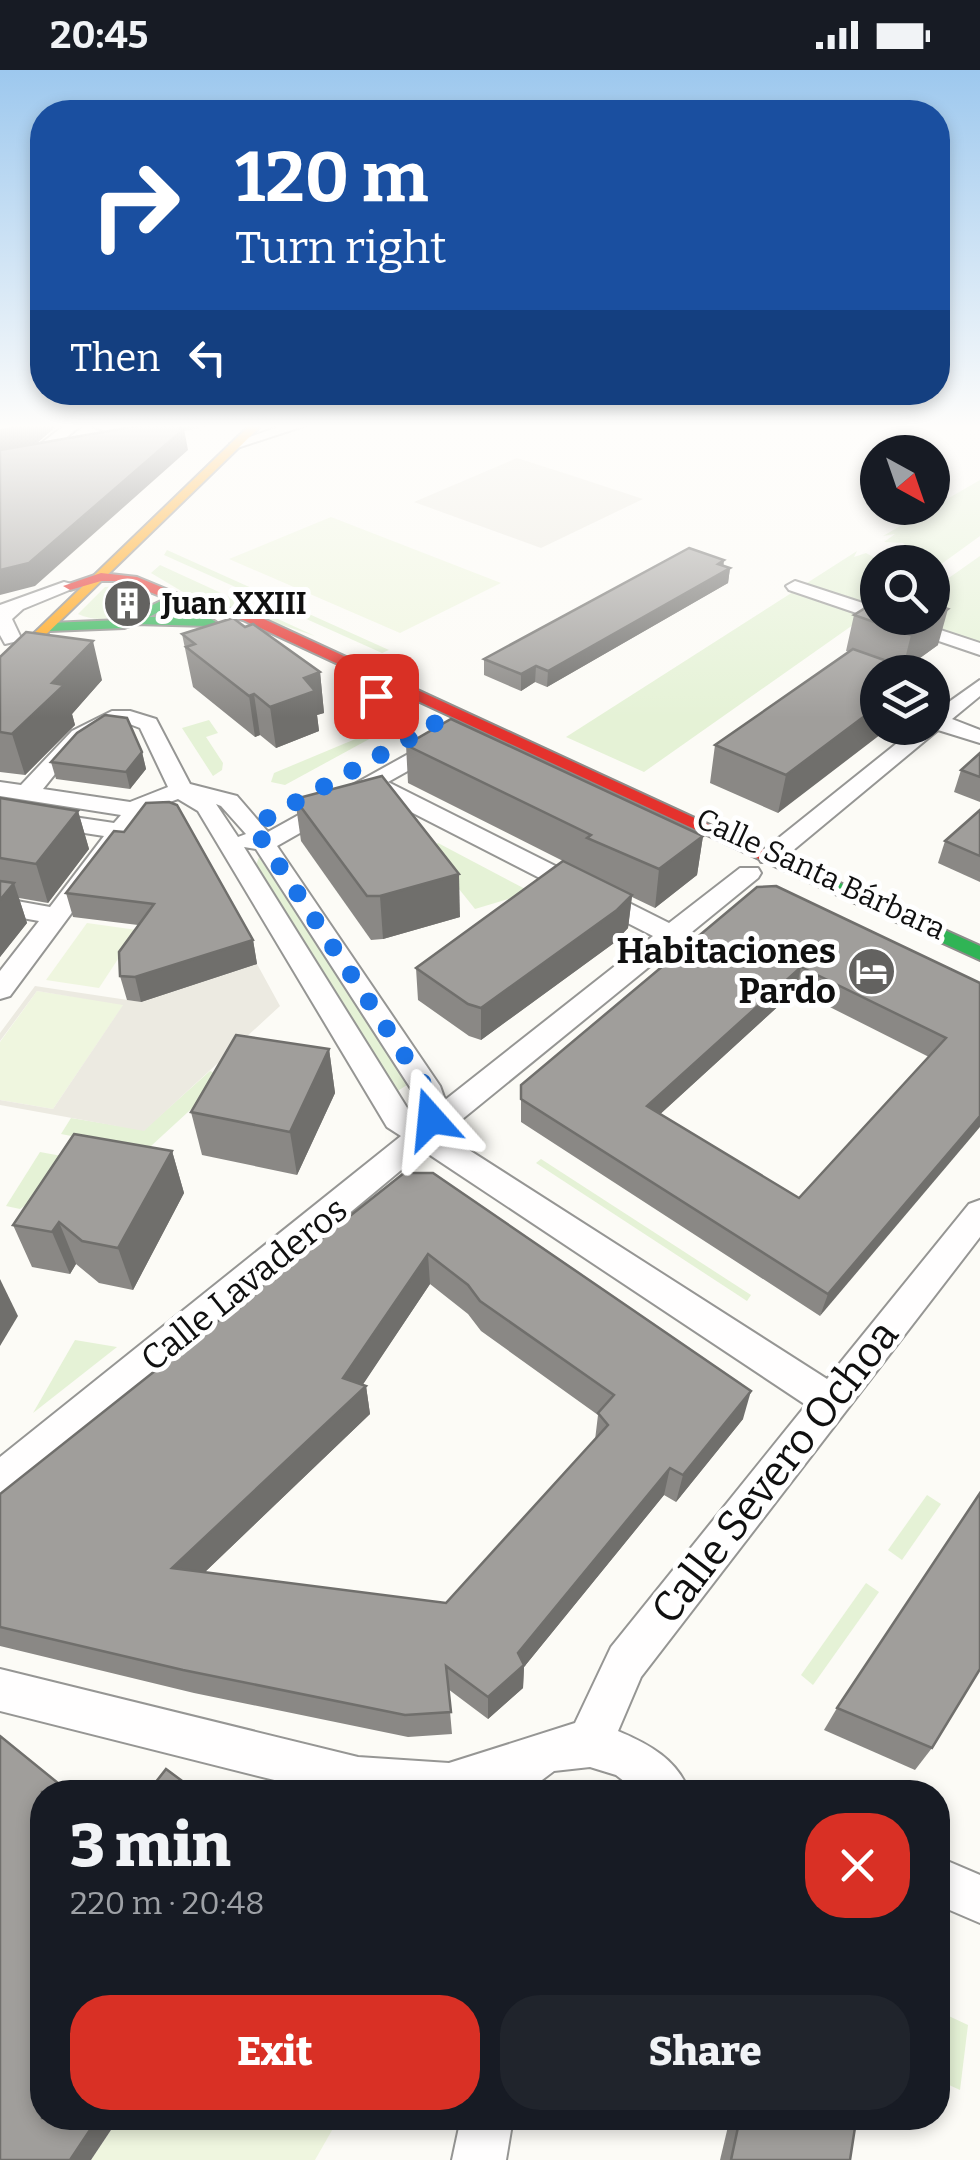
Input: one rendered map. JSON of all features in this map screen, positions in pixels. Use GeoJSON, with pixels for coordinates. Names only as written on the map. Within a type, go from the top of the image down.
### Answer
{"type":"FeatureCollection","features":[{"type":"Feature","properties":{"kind":"main road"},"geometry":{"type":"LineString","coordinates":[[0,674],[16,627],[142,523]]}},
{"type":"Feature","properties":{"kind":"main road"},"geometry":{"type":"LineString","coordinates":[[16,627],[106,573],[156,523]]}},
{"type":"Feature","properties":{"kind":"main road"},"geometry":{"type":"LineString","coordinates":[[70,586],[106,573]]}},
{"type":"Feature","properties":{"kind":"main road","name":"Calle Santa Bárbara"},"geometry":{"type":"LineString","coordinates":[[106,573],[132,575],[166,593],[248,616],[980,954]]}},
{"type":"Feature","properties":{"kind":"main road"},"geometry":{"type":"LineString","coordinates":[[140,621],[164,603],[166,593]]}},
{"type":"Feature","properties":{"kind":"main road","name":"Calle Santa Bárbara"},"geometry":{"type":"LineString","coordinates":[[16,627],[101,627],[190,619],[233,628],[786,891]]}},
{"type":"Feature","properties":{"kind":"street"},"geometry":{"type":"LineString","coordinates":[[795,586],[860,608]]}},
{"type":"Feature","properties":{"kind":"street"},"geometry":{"type":"LineString","coordinates":[[937,635],[980,650]]}},
{"type":"Feature","properties":{"kind":"street"},"geometry":{"type":"LineString","coordinates":[[950,710],[980,686]]}},
{"type":"Feature","properties":{"kind":"street"},"geometry":{"type":"LineString","coordinates":[[27,793],[86,730],[99,722],[126,716],[148,724],[176,773],[180,790],[249,837],[387,1107],[398,1119],[424,1132],[830,1401]]}},
{"type":"Feature","properties":{"kind":"street"},"geometry":{"type":"LineString","coordinates":[[249,837],[372,784],[446,729]]}},
{"type":"Feature","properties":{"kind":"street"},"geometry":{"type":"LineString","coordinates":[[249,837],[278,812],[446,729]]}},
{"type":"Feature","properties":{"kind":"street"},"geometry":{"type":"LineString","coordinates":[[950,729],[980,737]]}},
{"type":"Feature","properties":{"kind":"street"},"geometry":{"type":"LineString","coordinates":[[770,857],[907,745]]}},
{"type":"Feature","properties":{"kind":"street"},"geometry":{"type":"LineString","coordinates":[[372,784],[670,936]]}},
{"type":"Feature","properties":{"kind":"street"},"geometry":{"type":"LineString","coordinates":[[0,789],[136,810]]}},
{"type":"Feature","properties":{"kind":"street"},"geometry":{"type":"LineString","coordinates":[[0,990],[136,810],[180,790],[214,794],[249,837],[430,1094],[431,1119],[424,1132]]}},
{"type":"Feature","properties":{"kind":"street"},"geometry":{"type":"LineString","coordinates":[[0,813],[120,831]]}},
{"type":"Feature","properties":{"kind":"street","name":"Calle Lavaderos"},"geometry":{"type":"LineString","coordinates":[[430,1094],[447,1098],[466,1096],[749,873]]}},
{"type":"Feature","properties":{"kind":"street"},"geometry":{"type":"LineString","coordinates":[[0,906],[56,916]]}},
{"type":"Feature","properties":{"kind":"street","name":"Calle Lavaderos"},"geometry":{"type":"LineString","coordinates":[[0,1480],[352,1197],[482,1083]]}},
{"type":"Feature","properties":{"kind":"street","name":"Calle Severo Ochoa"},"geometry":{"type":"LineString","coordinates":[[596,1744],[596,1721],[626,1662],[980,1213]]}},
{"type":"Feature","properties":{"kind":"street"},"geometry":{"type":"LineString","coordinates":[[0,1690],[345,1780]]}},
{"type":"Feature","properties":{"kind":"street"},"geometry":{"type":"LineString","coordinates":[[509,1779],[569,1744],[596,1744],[636,1761],[655,1780]]}},
{"type":"Feature","properties":{"kind":"street"},"geometry":{"type":"LineString","coordinates":[[950,1886],[980,1899]]}},
{"type":"Feature","properties":{"kind":"street"},"geometry":{"type":"LineString","coordinates":[[479,2160],[485,2130]]}},
{"type":"Feature","properties":{"kind":"green space"},"geometry":{"type":"Polygon","coordinates":[[[318,523],[345,523],[501,583],[400,633],[229,559],[318,523]]]}},
{"type":"Feature","properties":{"kind":"green space"},"geometry":{"type":"Polygon","coordinates":[[[980,523],[980,536],[950,558],[950,545],[884,542],[895,534],[883,536],[902,525],[980,523]]]}},
{"type":"Feature","properties":{"kind":"green space"},"geometry":{"type":"Polygon","coordinates":[[[167,550],[389,650],[382,653],[164,555],[167,550]]]}},
{"type":"Feature","properties":{"kind":"green space"},"geometry":{"type":"Polygon","coordinates":[[[857,551],[854,557],[860,555],[860,620],[644,772],[566,737],[857,551]]]}},
{"type":"Feature","properties":{"kind":"green space"},"geometry":{"type":"Polygon","coordinates":[[[980,556],[980,644],[950,633],[950,577],[980,556]]]}},
{"type":"Feature","properties":{"kind":"green space"},"geometry":{"type":"Polygon","coordinates":[[[160,565],[315,636],[183,592],[151,573],[160,565]]]}},
{"type":"Feature","properties":{"kind":"green space"},"geometry":{"type":"Polygon","coordinates":[[[120,586],[147,597],[147,604],[113,618],[78,614],[105,587],[120,586]]]}},
{"type":"Feature","properties":{"kind":"green space"},"geometry":{"type":"Polygon","coordinates":[[[209,720],[218,733],[206,737],[223,763],[222,770],[213,776],[182,728],[209,720]]]}},
{"type":"Feature","properties":{"kind":"green space"},"geometry":{"type":"Polygon","coordinates":[[[365,735],[373,737],[285,785],[271,782],[274,773],[365,735]]]}},
{"type":"Feature","properties":{"kind":"green space"},"geometry":{"type":"Polygon","coordinates":[[[438,843],[531,892],[475,909],[427,849],[438,843]]]}},
{"type":"Feature","properties":{"kind":"green space"},"geometry":{"type":"Polygon","coordinates":[[[259,857],[407,1085],[396,1092],[255,868],[259,857]]]}},
{"type":"Feature","properties":{"kind":"green space"},"geometry":{"type":"Polygon","coordinates":[[[87,923],[137,930],[99,988],[46,980],[87,923]]]}},
{"type":"Feature","properties":{"kind":"green space"},"geometry":{"type":"Polygon","coordinates":[[[37,991],[124,1004],[53,1109],[0,1100],[0,1042],[37,991]]]}},
{"type":"Feature","properties":{"kind":"green space"},"geometry":{"type":"Polygon","coordinates":[[[210,1071],[225,1078],[151,1146],[138,1149],[61,1134],[71,1118],[144,1130],[210,1071]]]}},
{"type":"Feature","properties":{"kind":"green space"},"geometry":{"type":"Polygon","coordinates":[[[40,1152],[89,1161],[20,1209],[6,1206],[40,1152]]]}},
{"type":"Feature","properties":{"kind":"green space"},"geometry":{"type":"Polygon","coordinates":[[[541,1159],[751,1295],[747,1301],[536,1163],[541,1159]]]}},
{"type":"Feature","properties":{"kind":"green space"},"geometry":{"type":"Polygon","coordinates":[[[75,1340],[117,1347],[33,1413],[75,1340]]]}},
{"type":"Feature","properties":{"kind":"green space"},"geometry":{"type":"Polygon","coordinates":[[[927,1495],[941,1504],[902,1560],[888,1550],[927,1495]]]}},
{"type":"Feature","properties":{"kind":"green space"},"geometry":{"type":"Polygon","coordinates":[[[866,1583],[879,1592],[813,1685],[801,1675],[866,1583]]]}},
{"type":"Feature","properties":{"kind":"green space"},"geometry":{"type":"Polygon","coordinates":[[[950,2017],[968,2025],[960,2090],[950,2085],[950,2017]]]}},
{"type":"Feature","properties":{"kind":"green space"},"geometry":{"type":"Polygon","coordinates":[[[111,2130],[332,2130],[315,2160],[91,2160],[111,2130]]]}},
{"type":"Feature","properties":{"kind":"shaded area"},"geometry":{"type":"Polygon","coordinates":[[[471,523],[594,523],[541,548],[471,523]]]}},
{"type":"Feature","properties":{"kind":"shaded area"},"geometry":{"type":"Polygon","coordinates":[[[257,964],[280,1006],[144,1131],[0,1105],[0,1100],[53,1109],[123,1005],[37,991],[0,1041],[0,1033],[35,986],[141,1002],[257,964]]]}},
{"type":"Feature","properties":{"kind":"building"},"geometry":{"type":"Polygon","coordinates":[[[0,523],[76,523],[29,563],[0,570],[0,523]]]}},
{"type":"Feature","properties":{"kind":"building"},"geometry":{"type":"Polygon","coordinates":[[[689,548],[724,560],[718,564],[730,568],[548,671],[536,666],[521,674],[484,659],[689,548]]]}},
{"type":"Feature","properties":{"kind":"building"},"geometry":{"type":"Polygon","coordinates":[[[233,618],[245,627],[253,624],[320,672],[304,678],[315,691],[270,707],[254,694],[249,696],[186,647],[195,644],[182,634],[233,618]]]}},
{"type":"Feature","properties":{"kind":"building"},"geometry":{"type":"Polygon","coordinates":[[[26,632],[93,641],[52,683],[64,685],[12,734],[0,732],[0,657],[26,632]]]}},
{"type":"Feature","properties":{"kind":"building"},"geometry":{"type":"Polygon","coordinates":[[[853,649],[870,655],[860,655],[860,720],[786,775],[715,745],[853,649]]]}},
{"type":"Feature","properties":{"kind":"building"},"geometry":{"type":"Polygon","coordinates":[[[105,715],[127,718],[142,752],[126,772],[51,762],[77,733],[105,715]]]}},
{"type":"Feature","properties":{"kind":"building"},"geometry":{"type":"Polygon","coordinates":[[[451,719],[703,836],[659,869],[587,838],[591,835],[406,745],[451,719]]]}},
{"type":"Feature","properties":{"kind":"building"},"geometry":{"type":"Polygon","coordinates":[[[980,753],[980,777],[961,770],[980,753]]]}},
{"type":"Feature","properties":{"kind":"building"},"geometry":{"type":"Polygon","coordinates":[[[382,776],[459,874],[380,896],[367,896],[295,799],[382,776]]]}},
{"type":"Feature","properties":{"kind":"building"},"geometry":{"type":"Polygon","coordinates":[[[0,798],[78,811],[36,864],[0,858],[0,798]]]}},
{"type":"Feature","properties":{"kind":"building"},"geometry":{"type":"Polygon","coordinates":[[[146,803],[177,805],[253,940],[135,977],[120,976],[119,952],[154,904],[66,893],[114,831],[124,832],[146,803]]]}},
{"type":"Feature","properties":{"kind":"building"},"geometry":{"type":"Polygon","coordinates":[[[980,810],[980,856],[945,841],[980,810]]]}},
{"type":"Feature","properties":{"kind":"building"},"geometry":{"type":"Polygon","coordinates":[[[563,861],[632,895],[617,910],[481,1008],[468,1004],[416,968],[563,861]]]}},
{"type":"Feature","properties":{"kind":"building"},"geometry":{"type":"Polygon","coordinates":[[[0,881],[14,883],[0,900],[0,881]]]}},
{"type":"Feature","properties":{"kind":"building"},"geometry":{"type":"Polygon","coordinates":[[[776,886],[980,983],[980,1116],[828,1294],[521,1099],[521,1085],[757,887],[776,886]],[[801,967],[647,1106],[799,1198],[946,1038],[801,967]]]}},
{"type":"Feature","properties":{"kind":"building"},"geometry":{"type":"Polygon","coordinates":[[[236,1035],[329,1049],[290,1132],[191,1112],[236,1035]]]}},
{"type":"Feature","properties":{"kind":"building"},"geometry":{"type":"Polygon","coordinates":[[[74,1134],[172,1151],[118,1248],[82,1241],[59,1222],[52,1232],[13,1225],[74,1134]]]}},
{"type":"Feature","properties":{"kind":"building"},"geometry":{"type":"Polygon","coordinates":[[[404,1173],[433,1173],[751,1391],[683,1475],[670,1468],[518,1653],[524,1665],[488,1697],[446,1666],[451,1712],[405,1715],[183,1670],[0,1627],[0,1494],[404,1173]],[[428,1254],[343,1378],[366,1386],[172,1568],[446,1603],[608,1425],[598,1413],[614,1395],[480,1301],[468,1285],[428,1254]]]}},
{"type":"Feature","properties":{"kind":"building"},"geometry":{"type":"Polygon","coordinates":[[[980,1493],[980,1669],[932,1748],[837,1708],[980,1493]]]}},
{"type":"Feature","properties":{"kind":"building"},"geometry":{"type":"Polygon","coordinates":[[[0,1736],[54,1780],[30,1780],[30,2130],[90,2130],[70,2160],[0,2160],[0,1736]]]}},
{"type":"Feature","properties":{"kind":"building"},"geometry":{"type":"Polygon","coordinates":[[[166,1769],[181,1780],[157,1780],[166,1769]]]}},
{"type":"Feature","properties":{"kind":"building"},"geometry":{"type":"Polygon","coordinates":[[[737,2130],[855,2130],[850,2160],[731,2160],[737,2130]]]}},
{"type":"Feature","properties":{"kind":"traffic: fast"},"geometry":{"type":"LineString","coordinates":[[50,627],[124,624],[163,604]]}},
{"type":"Feature","properties":{"kind":"traffic: fast"},"geometry":{"type":"LineString","coordinates":[[140,621],[209,622]]}},
{"type":"Feature","properties":{"kind":"traffic: fast"},"geometry":{"type":"LineString","coordinates":[[807,874],[980,954]]}},
{"type":"Feature","properties":{"kind":"traffic: slow"},"geometry":{"type":"LineString","coordinates":[[0,674],[156,523]]}},
{"type":"Feature","properties":{"kind":"traffic: jam"},"geometry":{"type":"LineString","coordinates":[[70,586],[101,577],[122,577],[190,604],[248,617],[807,874]]}},
{"type":"Feature","properties":{"kind":"place","name":"Juan XXIII"},"geometry":{"type":"Point","coordinates":[127,604]}},
{"type":"Feature","properties":{"kind":"place","name":"Habitaciones Pardo"},"geometry":{"type":"Point","coordinates":[871,971]}},
{"type":"Feature","properties":{"kind":"route"},"geometry":{"type":"LineString","coordinates":[[376,696],[436,724],[253,826],[430,1094],[431,1119]]}}]}
